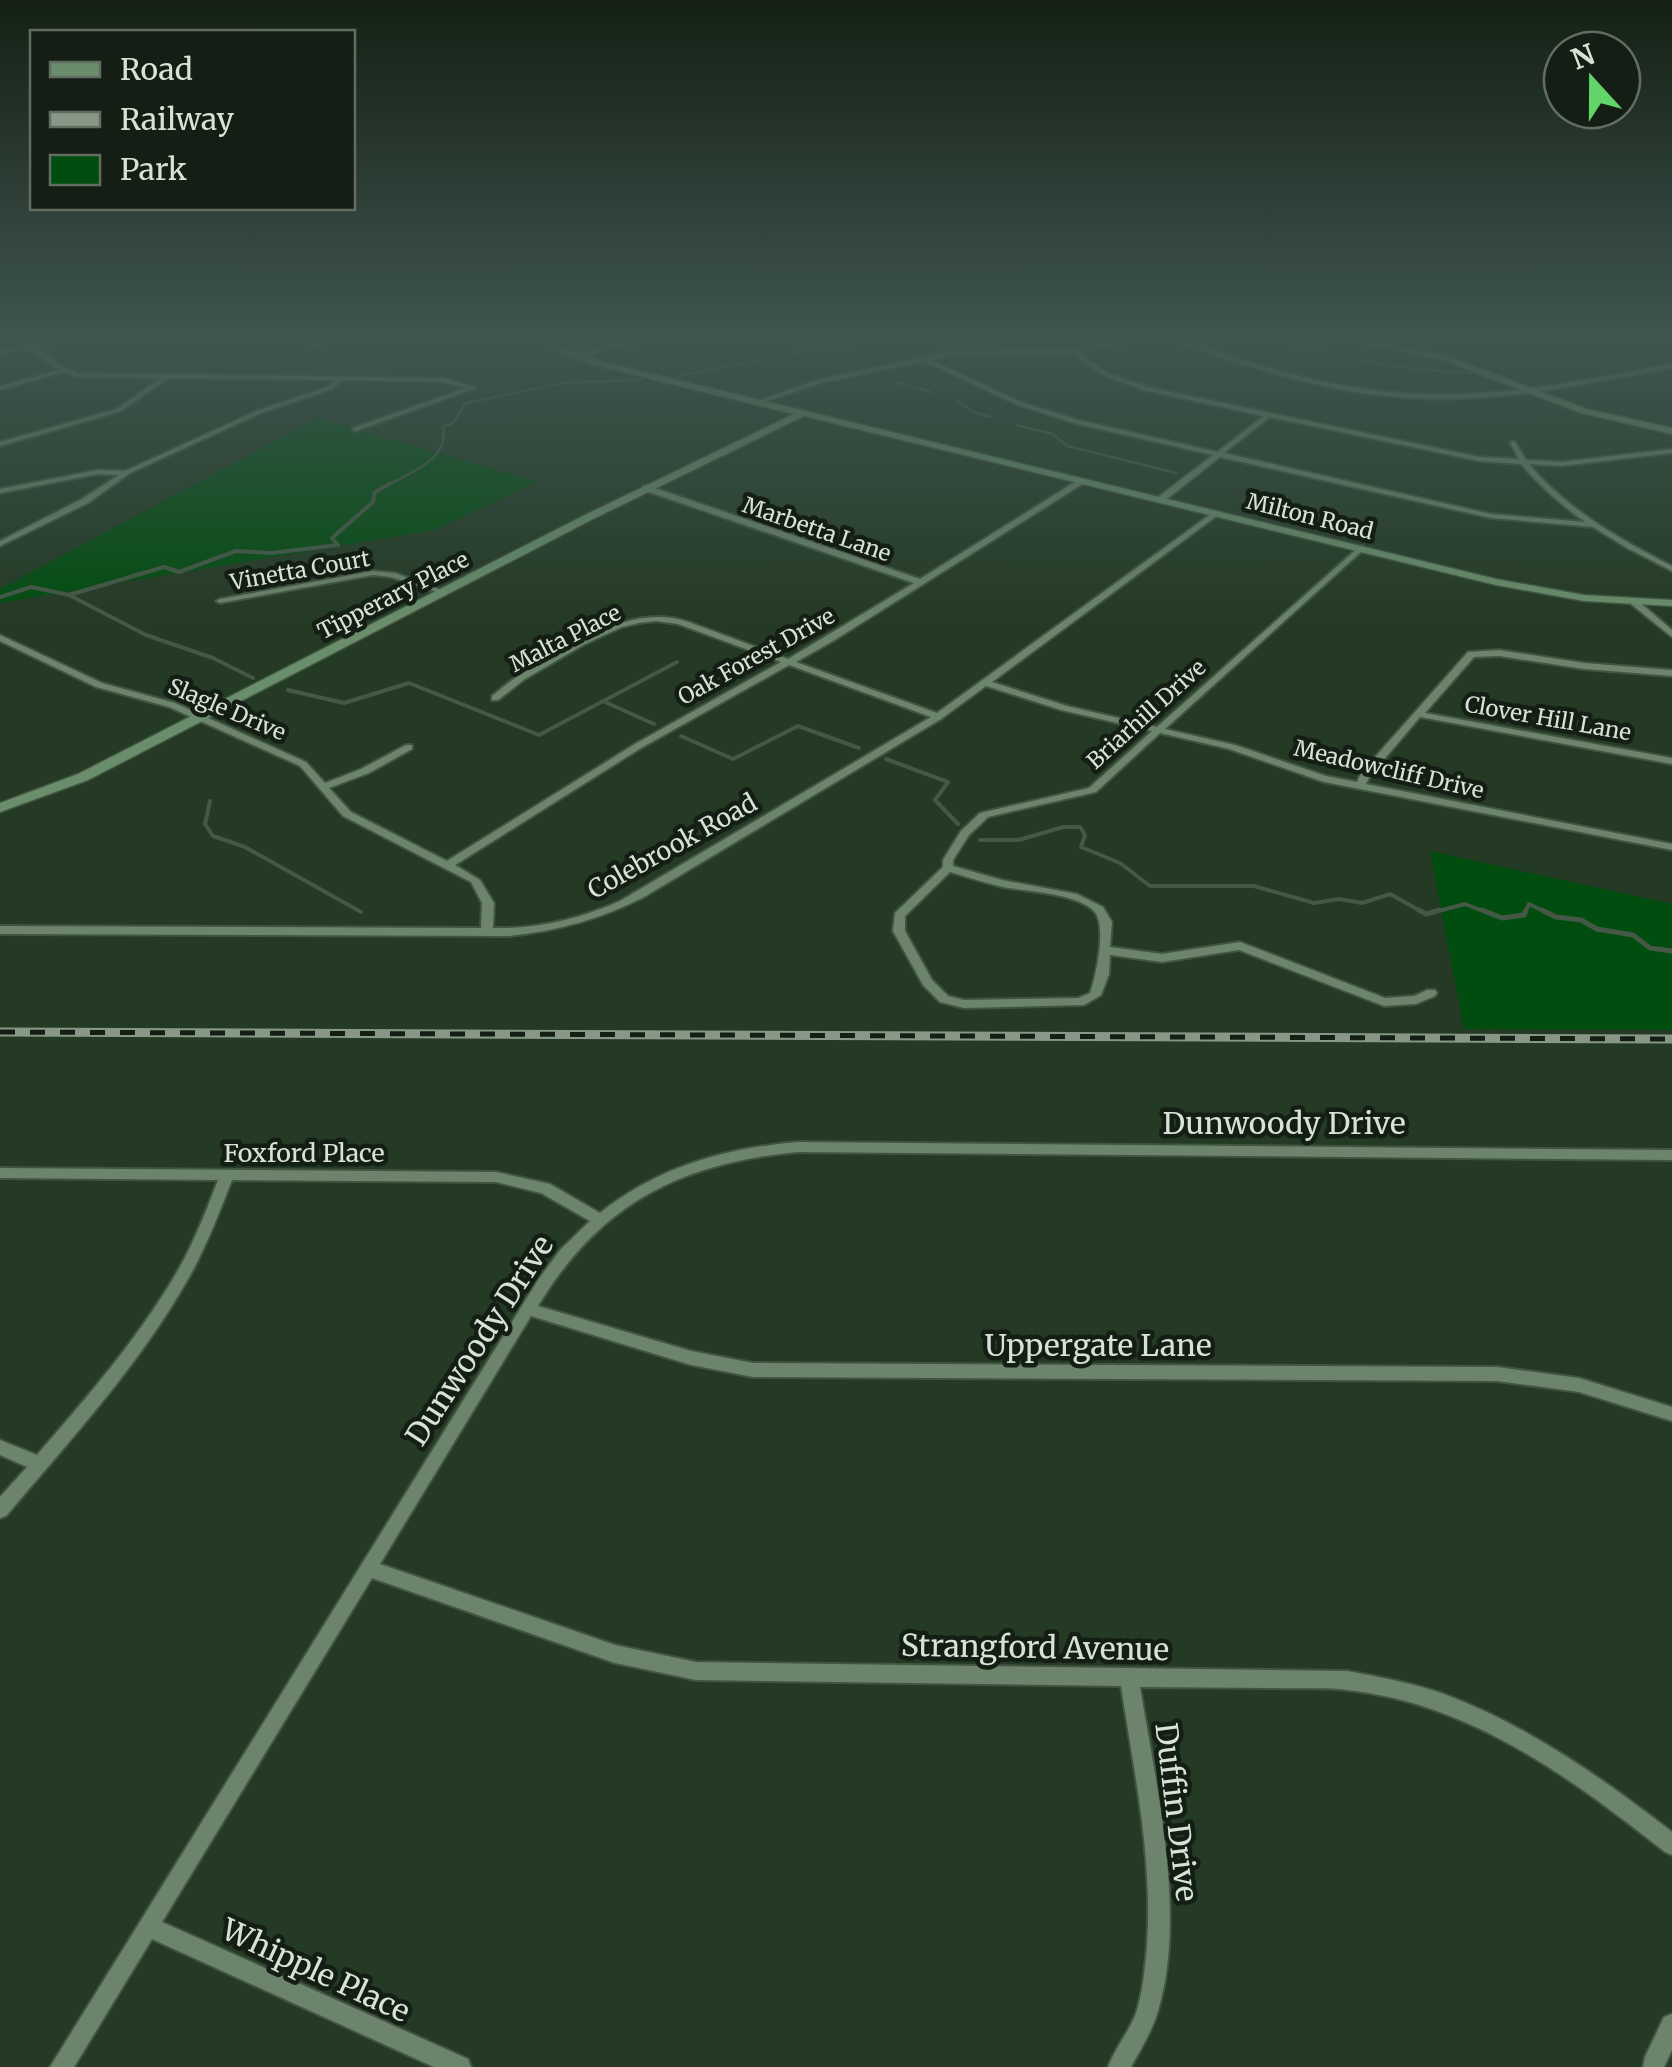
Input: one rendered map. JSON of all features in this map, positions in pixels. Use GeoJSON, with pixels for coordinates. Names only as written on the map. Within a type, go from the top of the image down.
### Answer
{"type":"FeatureCollection","features":[{"type":"Feature","properties":{"kind":"street"},"geometry":{"type":"LineString","coordinates":[[0,444],[44,431]]}},
{"type":"Feature","properties":{"kind":"street"},"geometry":{"type":"LineString","coordinates":[[0,544],[85,500],[126,473],[216,431]]}},
{"type":"Feature","properties":{"kind":"street","name":"Tipperary Place"},"geometry":{"type":"LineString","coordinates":[[0,808],[67,785],[646,488],[764,431]]}},
{"type":"Feature","properties":{"kind":"street","name":"Milton Road"},"geometry":{"type":"LineString","coordinates":[[879,431],[1536,591],[1634,602],[1672,602]]}},
{"type":"Feature","properties":{"kind":"street"},"geometry":{"type":"LineString","coordinates":[[1118,431],[1491,516],[1592,525]]}},
{"type":"Feature","properties":{"kind":"street"},"geometry":{"type":"LineString","coordinates":[[1160,500],[1249,431]]}},
{"type":"Feature","properties":{"kind":"street"},"geometry":{"type":"LineString","coordinates":[[1347,431],[1472,458],[1524,462],[1581,463],[1672,451]]}},
{"type":"Feature","properties":{"kind":"street"},"geometry":{"type":"LineString","coordinates":[[1513,443],[1524,462],[1592,525],[1672,570]]}},
{"type":"Feature","properties":{"kind":"street"},"geometry":{"type":"LineString","coordinates":[[0,491],[98,472],[126,473]]}},
{"type":"Feature","properties":{"kind":"street","name":"Oak Forest Drive"},"geometry":{"type":"LineString","coordinates":[[448,865],[638,746],[790,662],[1082,481]]}},
{"type":"Feature","properties":{"kind":"street","name":"Marbetta Lane"},"geometry":{"type":"LineString","coordinates":[[646,488],[920,582]]}},
{"type":"Feature","properties":{"kind":"street","name":"Colebrook Road"},"geometry":{"type":"LineString","coordinates":[[0,930],[486,932],[557,927],[614,908],[938,717],[1215,513]]}},
{"type":"Feature","properties":{"kind":"street","name":"Briarhill Drive"},"geometry":{"type":"LineString","coordinates":[[1104,950],[1098,990],[1080,1002],[964,1004],[944,998],[927,982],[898,920],[948,868],[948,860],[965,833],[984,814],[1084,794],[1360,548]]}},
{"type":"Feature","properties":{"kind":"street","name":"Vinetta Court"},"geometry":{"type":"LineString","coordinates":[[220,601],[264,596],[360,574],[386,574],[443,592]]}},
{"type":"Feature","properties":{"kind":"street"},"geometry":{"type":"LineString","coordinates":[[1634,602],[1672,634]]}},
{"type":"Feature","properties":{"kind":"street","name":"Malta Place"},"geometry":{"type":"LineString","coordinates":[[494,698],[600,635],[629,622],[653,618],[680,622],[938,717]]}},
{"type":"Feature","properties":{"kind":"street","name":"Slagle Drive"},"geometry":{"type":"LineString","coordinates":[[0,638],[99,685],[172,705],[302,764],[348,814],[448,865],[483,889],[488,902],[486,932]]}},
{"type":"Feature","properties":{"kind":"street"},"geometry":{"type":"LineString","coordinates":[[1360,787],[1365,775],[1465,658],[1480,652],[1672,673]]}},
{"type":"Feature","properties":{"kind":"street","name":"Meadowcliff Drive"},"geometry":{"type":"LineString","coordinates":[[986,682],[1064,708],[1160,729],[1360,787],[1672,847]]}},
{"type":"Feature","properties":{"kind":"street","name":"Clover Hill Lane"},"geometry":{"type":"LineString","coordinates":[[1417,714],[1672,761]]}},
{"type":"Feature","properties":{"kind":"street"},"geometry":{"type":"LineString","coordinates":[[322,786],[365,772],[408,747]]}},
{"type":"Feature","properties":{"kind":"street"},"geometry":{"type":"LineString","coordinates":[[948,868],[1082,899],[1098,909],[1106,922],[1104,950],[1162,958],[1240,946],[1384,1002],[1416,1000],[1430,992]]}},
{"type":"Feature","properties":{"kind":"street","name":"Dunwoody Drive"},"geometry":{"type":"LineString","coordinates":[[61,2067],[561,1257],[598,1219],[666,1178],[738,1153],[770,1148],[1672,1154]]}},
{"type":"Feature","properties":{"kind":"street","name":"Foxford Place"},"geometry":{"type":"LineString","coordinates":[[0,1173],[496,1177],[545,1188],[598,1219]]}},
{"type":"Feature","properties":{"kind":"street"},"geometry":{"type":"LineString","coordinates":[[0,1510],[102,1390],[156,1316],[185,1268],[227,1175]]}},
{"type":"Feature","properties":{"kind":"street","name":"Uppergate Lane"},"geometry":{"type":"LineString","coordinates":[[528,1309],[690,1358],[753,1370],[1497,1374],[1579,1384],[1672,1414]]}},
{"type":"Feature","properties":{"kind":"street"},"geometry":{"type":"LineString","coordinates":[[0,1448],[39,1464]]}},
{"type":"Feature","properties":{"kind":"street","name":"Strangford Avenue"},"geometry":{"type":"LineString","coordinates":[[368,1568],[615,1654],[696,1671],[1347,1680],[1396,1688],[1446,1702],[1544,1750],[1672,1845]]}},
{"type":"Feature","properties":{"kind":"street","name":"Duffin Drive"},"geometry":{"type":"LineString","coordinates":[[1119,2067],[1148,2007],[1160,1929],[1158,1868],[1129,1678]]}},
{"type":"Feature","properties":{"kind":"street","name":"Whipple Place"},"geometry":{"type":"LineString","coordinates":[[148,1926],[460,2067]]}},
{"type":"Feature","properties":{"kind":"street"},"geometry":{"type":"LineString","coordinates":[[1653,2065],[1672,2026]]}},
{"type":"Feature","properties":{"kind":"green space"},"geometry":{"type":"Polygon","coordinates":[[[293,431],[364,431],[538,482],[434,530],[0,603],[0,589],[293,431]]]}},
{"type":"Feature","properties":{"kind":"green space"},"geometry":{"type":"Polygon","coordinates":[[[1430,851],[1672,904],[1672,1030],[1464,1029],[1430,851]]]}},
{"type":"Feature","properties":{"kind":"waterway"},"geometry":{"type":"LineString","coordinates":[[386,486],[434,457],[443,431]]}},
{"type":"Feature","properties":{"kind":"waterway"},"geometry":{"type":"LineString","coordinates":[[1043,431],[1053,434],[1067,446],[1176,473]]}},
{"type":"Feature","properties":{"kind":"waterway"},"geometry":{"type":"LineString","coordinates":[[69,595],[164,567],[179,572],[236,551],[271,553],[338,545],[332,538],[373,502],[375,492],[391,483]]}},
{"type":"Feature","properties":{"kind":"waterway"},"geometry":{"type":"LineString","coordinates":[[0,597],[31,587],[69,595]]}},
{"type":"Feature","properties":{"kind":"waterway"},"geometry":{"type":"LineString","coordinates":[[69,595],[146,635],[213,658],[253,678]]}},
{"type":"Feature","properties":{"kind":"waterway"},"geometry":{"type":"LineString","coordinates":[[288,690],[344,703],[409,683],[539,735],[677,662]]}},
{"type":"Feature","properties":{"kind":"waterway"},"geometry":{"type":"LineString","coordinates":[[605,702],[654,724]]}},
{"type":"Feature","properties":{"kind":"waterway"},"geometry":{"type":"LineString","coordinates":[[681,736],[733,759],[798,726],[859,748]]}},
{"type":"Feature","properties":{"kind":"waterway"},"geometry":{"type":"LineString","coordinates":[[886,759],[948,782],[935,800],[958,824]]}},
{"type":"Feature","properties":{"kind":"waterway"},"geometry":{"type":"LineString","coordinates":[[210,801],[205,824],[213,836],[245,847],[361,912]]}},
{"type":"Feature","properties":{"kind":"waterway"},"geometry":{"type":"LineString","coordinates":[[980,840],[1019,840],[1063,827],[1080,827],[1085,835],[1081,847],[1120,863],[1150,886],[1254,886],[1314,903],[1339,899],[1362,903],[1390,894],[1424,913]]}},
{"type":"Feature","properties":{"kind":"waterway"},"geometry":{"type":"LineString","coordinates":[[1431,913],[1465,904],[1488,913]]}},
{"type":"Feature","properties":{"kind":"waterway"},"geometry":{"type":"LineString","coordinates":[[1525,913],[1529,904],[1547,913]]}},
{"type":"Feature","properties":{"kind":"waterway"},"geometry":{"type":"LineString","coordinates":[[1419,910],[1426,914],[1440,910]]}},
{"type":"Feature","properties":{"kind":"waterway"},"geometry":{"type":"LineString","coordinates":[[1482,910],[1502,918],[1524,915],[1526,910]]}},
{"type":"Feature","properties":{"kind":"waterway"},"geometry":{"type":"LineString","coordinates":[[1542,910],[1556,917],[1581,920],[1597,929],[1633,935],[1650,948],[1672,951]]}},
{"type":"Feature","properties":{"kind":"railway"},"geometry":{"type":"LineString","coordinates":[[0,1032],[1672,1039]]}}]}
